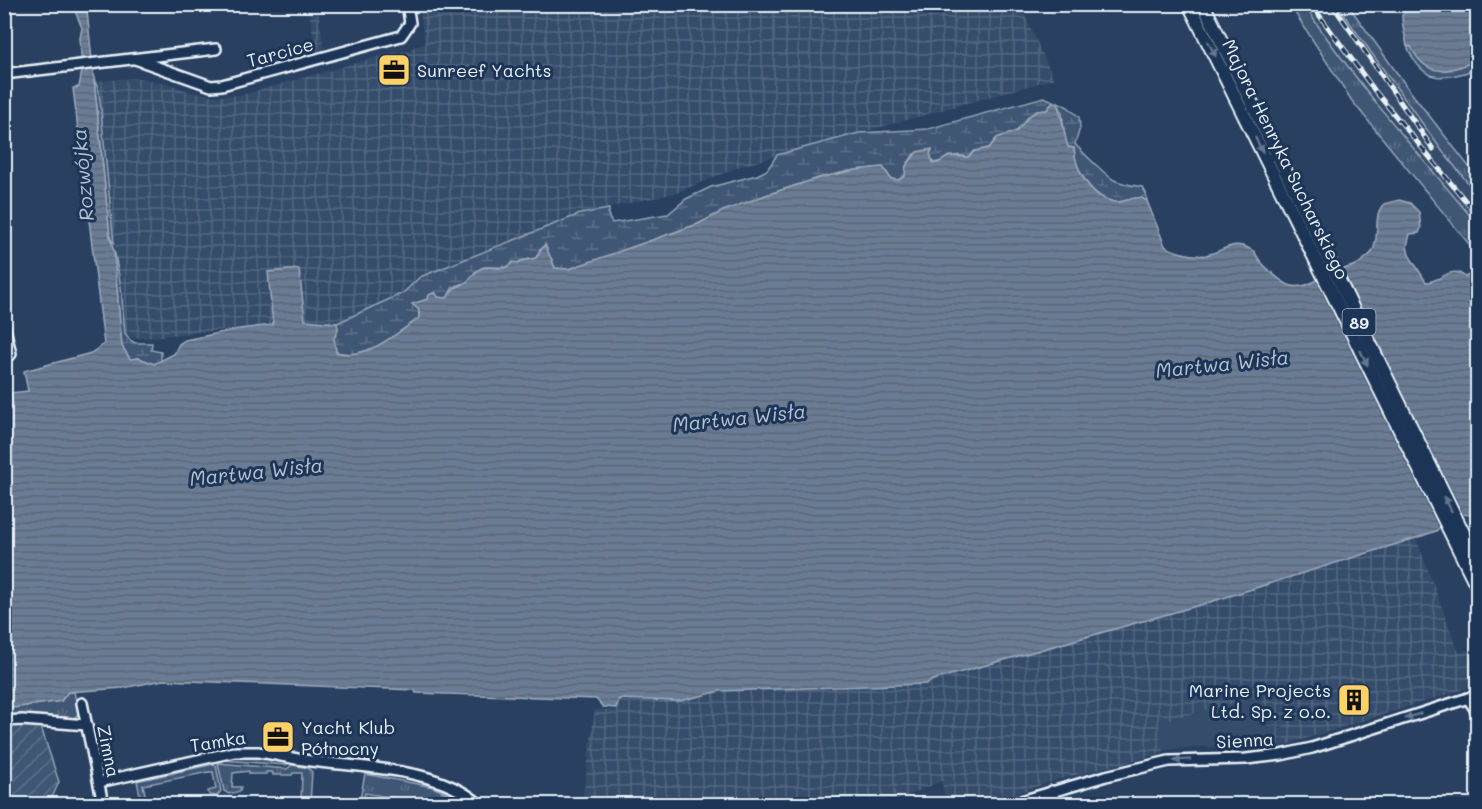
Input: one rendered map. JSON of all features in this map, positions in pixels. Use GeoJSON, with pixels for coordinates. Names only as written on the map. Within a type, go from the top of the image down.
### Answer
{"type":"FeatureCollection","features":[{"type":"Feature","properties":{"kind":"highway","name":"Majora Henryka Sucharskiego"},"geometry":{"type":"LineString","coordinates":[[1190,4],[1239,90],[1472,560],[1478,588]]}},
{"type":"Feature","properties":{"kind":"highway","name":"Majora Henryka Sucharskiego"},"geometry":{"type":"LineString","coordinates":[[1203,4],[1239,90]]}},
{"type":"Feature","properties":{"kind":"street","name":"Tarcice"},"geometry":{"type":"LineString","coordinates":[[135,59],[211,86],[222,85],[401,36],[410,23],[407,4]]}},
{"type":"Feature","properties":{"kind":"street","name":"Tarcice"},"geometry":{"type":"LineString","coordinates":[[4,74],[216,49]]}},
{"type":"Feature","properties":{"kind":"street"},"geometry":{"type":"LineString","coordinates":[[4,324],[11,354]]}},
{"type":"Feature","properties":{"kind":"street"},"geometry":{"type":"LineString","coordinates":[[1473,696],[1478,714]]}},
{"type":"Feature","properties":{"kind":"street","name":"Sienna"},"geometry":{"type":"LineString","coordinates":[[1011,804],[1169,761],[1246,759],[1281,755],[1473,696]]}},
{"type":"Feature","properties":{"kind":"street","name":"Zimna"},"geometry":{"type":"LineString","coordinates":[[82,704],[103,804]]}},
{"type":"Feature","properties":{"kind":"street"},"geometry":{"type":"LineString","coordinates":[[4,721],[22,720],[87,725]]}},
{"type":"Feature","properties":{"kind":"street","name":"Tamka"},"geometry":{"type":"LineString","coordinates":[[99,782],[234,752],[251,752],[409,774],[446,785],[478,804]]}},
{"type":"Feature","properties":{"kind":"street"},"geometry":{"type":"LineString","coordinates":[[1052,791],[1054,804]]}},
{"type":"Feature","properties":{"kind":"shaded area","name":"Sunreef Yachts"},"geometry":{"type":"Polygon","coordinates":[[[419,4],[1020,5],[1054,79],[739,167],[676,193],[580,214],[420,277],[403,293],[337,323],[305,320],[298,269],[269,272],[273,325],[142,338],[130,337],[125,333],[96,81],[139,78],[172,85],[191,92],[218,96],[242,95],[425,44],[419,4]]]}},
{"type":"Feature","properties":{"kind":"shaded area"},"geometry":{"type":"Polygon","coordinates":[[[308,5],[317,5],[324,49],[316,51],[308,5]]]}},
{"type":"Feature","properties":{"kind":"shaded area"},"geometry":{"type":"Polygon","coordinates":[[[1304,5],[1337,5],[1443,152],[1477,194],[1477,224],[1349,67],[1304,5]]]}},
{"type":"Feature","properties":{"kind":"shaded area"},"geometry":{"type":"Polygon","coordinates":[[[1416,538],[1459,653],[1468,650],[1477,673],[1477,685],[1273,749],[1262,696],[1159,722],[1164,753],[1060,779],[984,804],[945,804],[942,781],[887,804],[582,803],[595,710],[615,710],[619,699],[680,701],[720,691],[926,684],[933,680],[1207,603],[1416,538]]]}},
{"type":"Feature","properties":{"kind":"shaded area"},"geometry":{"type":"Polygon","coordinates":[[[1262,696],[1273,749],[1200,747],[1163,750],[1159,722],[1262,696]]]}},
{"type":"Feature","properties":{"kind":"green space"},"geometry":{"type":"Polygon","coordinates":[[[1290,5],[1304,5],[1366,89],[1477,224],[1477,254],[1352,101],[1290,5]]]}},
{"type":"Feature","properties":{"kind":"green space"},"geometry":{"type":"Polygon","coordinates":[[[1337,5],[1348,5],[1410,91],[1477,177],[1477,194],[1443,152],[1337,5]]]}},
{"type":"Feature","properties":{"kind":"green space"},"geometry":{"type":"Polygon","coordinates":[[[1407,46],[1468,64],[1477,60],[1477,69],[1454,76],[1435,76],[1420,68],[1407,46]]]}},
{"type":"Feature","properties":{"kind":"green space"},"geometry":{"type":"Polygon","coordinates":[[[94,79],[99,91],[114,244],[110,237],[94,79]]]}},
{"type":"Feature","properties":{"kind":"green space"},"geometry":{"type":"Polygon","coordinates":[[[1044,97],[1053,101],[1047,110],[1037,111],[1029,116],[1017,131],[997,138],[989,148],[975,151],[967,157],[952,156],[933,163],[930,154],[932,150],[914,154],[906,166],[905,176],[898,180],[891,179],[883,167],[819,178],[766,195],[698,224],[569,270],[555,268],[551,258],[540,249],[536,258],[521,261],[509,267],[484,267],[475,272],[467,282],[453,287],[447,298],[428,299],[413,304],[419,310],[419,318],[380,344],[358,353],[336,352],[334,338],[338,330],[337,323],[403,293],[420,277],[580,214],[609,209],[609,218],[612,223],[668,214],[686,199],[711,187],[757,175],[767,170],[777,155],[859,133],[928,129],[1044,97]]]}},
{"type":"Feature","properties":{"kind":"green space"},"geometry":{"type":"Polygon","coordinates":[[[1058,102],[1079,117],[1080,128],[1075,144],[1114,180],[1142,187],[1147,201],[1135,198],[1115,202],[1106,199],[1092,189],[1077,165],[1074,148],[1068,147],[1058,102]]]}},
{"type":"Feature","properties":{"kind":"green space"},"geometry":{"type":"Polygon","coordinates":[[[115,254],[121,287],[125,333],[135,343],[152,343],[151,350],[161,352],[161,361],[154,364],[139,358],[130,359],[122,347],[113,256],[115,254]]]}},
{"type":"Feature","properties":{"kind":"green space"},"geometry":{"type":"Polygon","coordinates":[[[68,692],[74,692],[79,713],[74,718],[30,715],[5,717],[5,709],[61,701],[68,692]]]}},
{"type":"Feature","properties":{"kind":"green space"},"geometry":{"type":"Polygon","coordinates":[[[9,726],[41,727],[59,782],[49,804],[5,804],[5,740],[9,726]]]}},
{"type":"Feature","properties":{"kind":"green space"},"geometry":{"type":"Polygon","coordinates":[[[256,756],[289,762],[286,765],[222,760],[234,757],[256,756]]]}},
{"type":"Feature","properties":{"kind":"green space"},"geometry":{"type":"Polygon","coordinates":[[[218,763],[287,769],[292,765],[308,768],[312,772],[310,804],[301,804],[302,773],[273,775],[272,772],[249,774],[249,771],[233,773],[232,787],[241,787],[240,791],[229,794],[224,791],[218,763]]]}},
{"type":"Feature","properties":{"kind":"green space"},"geometry":{"type":"Polygon","coordinates":[[[214,764],[221,791],[217,796],[209,795],[208,791],[216,789],[213,772],[209,772],[143,785],[147,803],[154,802],[155,804],[142,804],[137,781],[214,764]]]}},
{"type":"Feature","properties":{"kind":"green space"},"geometry":{"type":"Polygon","coordinates":[[[365,774],[433,787],[469,804],[432,804],[365,793],[363,804],[359,804],[365,774]]]}},
{"type":"Feature","properties":{"kind":"water"},"geometry":{"type":"Polygon","coordinates":[[[1435,4],[1477,5],[1477,60],[1448,70],[1432,69],[1424,65],[1411,47],[1407,46],[1402,15],[1412,7],[1435,4]]]}},
{"type":"Feature","properties":{"kind":"water","name":"Martwa Wisła"},"geometry":{"type":"Polygon","coordinates":[[[78,5],[86,5],[87,11],[110,237],[114,252],[122,346],[130,359],[139,358],[154,364],[174,354],[179,344],[185,340],[273,325],[268,272],[299,269],[305,320],[337,323],[338,330],[334,338],[336,352],[358,353],[391,338],[419,318],[419,310],[412,304],[428,299],[429,295],[435,292],[438,297],[447,298],[452,290],[468,281],[482,268],[502,268],[513,262],[519,263],[536,258],[545,244],[555,268],[569,269],[698,224],[723,211],[766,195],[819,178],[883,167],[891,179],[898,180],[905,176],[906,166],[917,152],[932,149],[930,154],[933,163],[938,163],[949,156],[968,157],[975,151],[989,148],[997,138],[1017,131],[1029,116],[1037,111],[1047,110],[1053,102],[1056,102],[1068,147],[1074,148],[1081,174],[1099,195],[1115,202],[1135,198],[1147,201],[1165,246],[1169,248],[1185,254],[1206,255],[1235,245],[1248,248],[1255,252],[1270,272],[1292,286],[1307,285],[1331,273],[1358,264],[1371,254],[1375,246],[1380,208],[1384,204],[1399,200],[1410,203],[1419,212],[1421,228],[1419,233],[1410,234],[1407,246],[1409,255],[1426,282],[1450,273],[1460,273],[1465,277],[1477,271],[1477,515],[1453,514],[1436,531],[1416,538],[1207,603],[933,680],[926,684],[720,691],[680,701],[619,699],[616,708],[603,707],[596,699],[416,693],[415,690],[163,680],[123,688],[68,692],[61,701],[5,709],[4,405],[13,405],[11,393],[28,391],[24,371],[91,353],[104,344],[73,88],[79,87],[82,71],[80,38],[82,28],[75,11],[78,5]]]}},
{"type":"Feature","properties":{"kind":"pier"},"geometry":{"type":"Polygon","coordinates":[[[1341,267],[1465,517],[1454,517],[1440,531],[1315,278],[1341,267]]]}},
{"type":"Feature","properties":{"kind":"railway"},"geometry":{"type":"LineString","coordinates":[[1311,4],[1375,91],[1478,216]]}},
{"type":"Feature","properties":{"kind":"railway"},"geometry":{"type":"LineString","coordinates":[[1332,4],[1433,149]]}},
{"type":"Feature","properties":{"kind":"place","name":"Sunreef Yachts"},"geometry":{"type":"Point","coordinates":[394,70]}},
{"type":"Feature","properties":{"kind":"place","name":"Marine Projects Ltd. Sp. z o.o."},"geometry":{"type":"Point","coordinates":[1354,700]}},
{"type":"Feature","properties":{"kind":"place","name":"Yacht Klub Północny"},"geometry":{"type":"Point","coordinates":[278,737]}},
{"type":"Feature","properties":{"kind":"water label","name":"Rozwójka"},"geometry":{"type":"Point","coordinates":[82,175]}}]}
